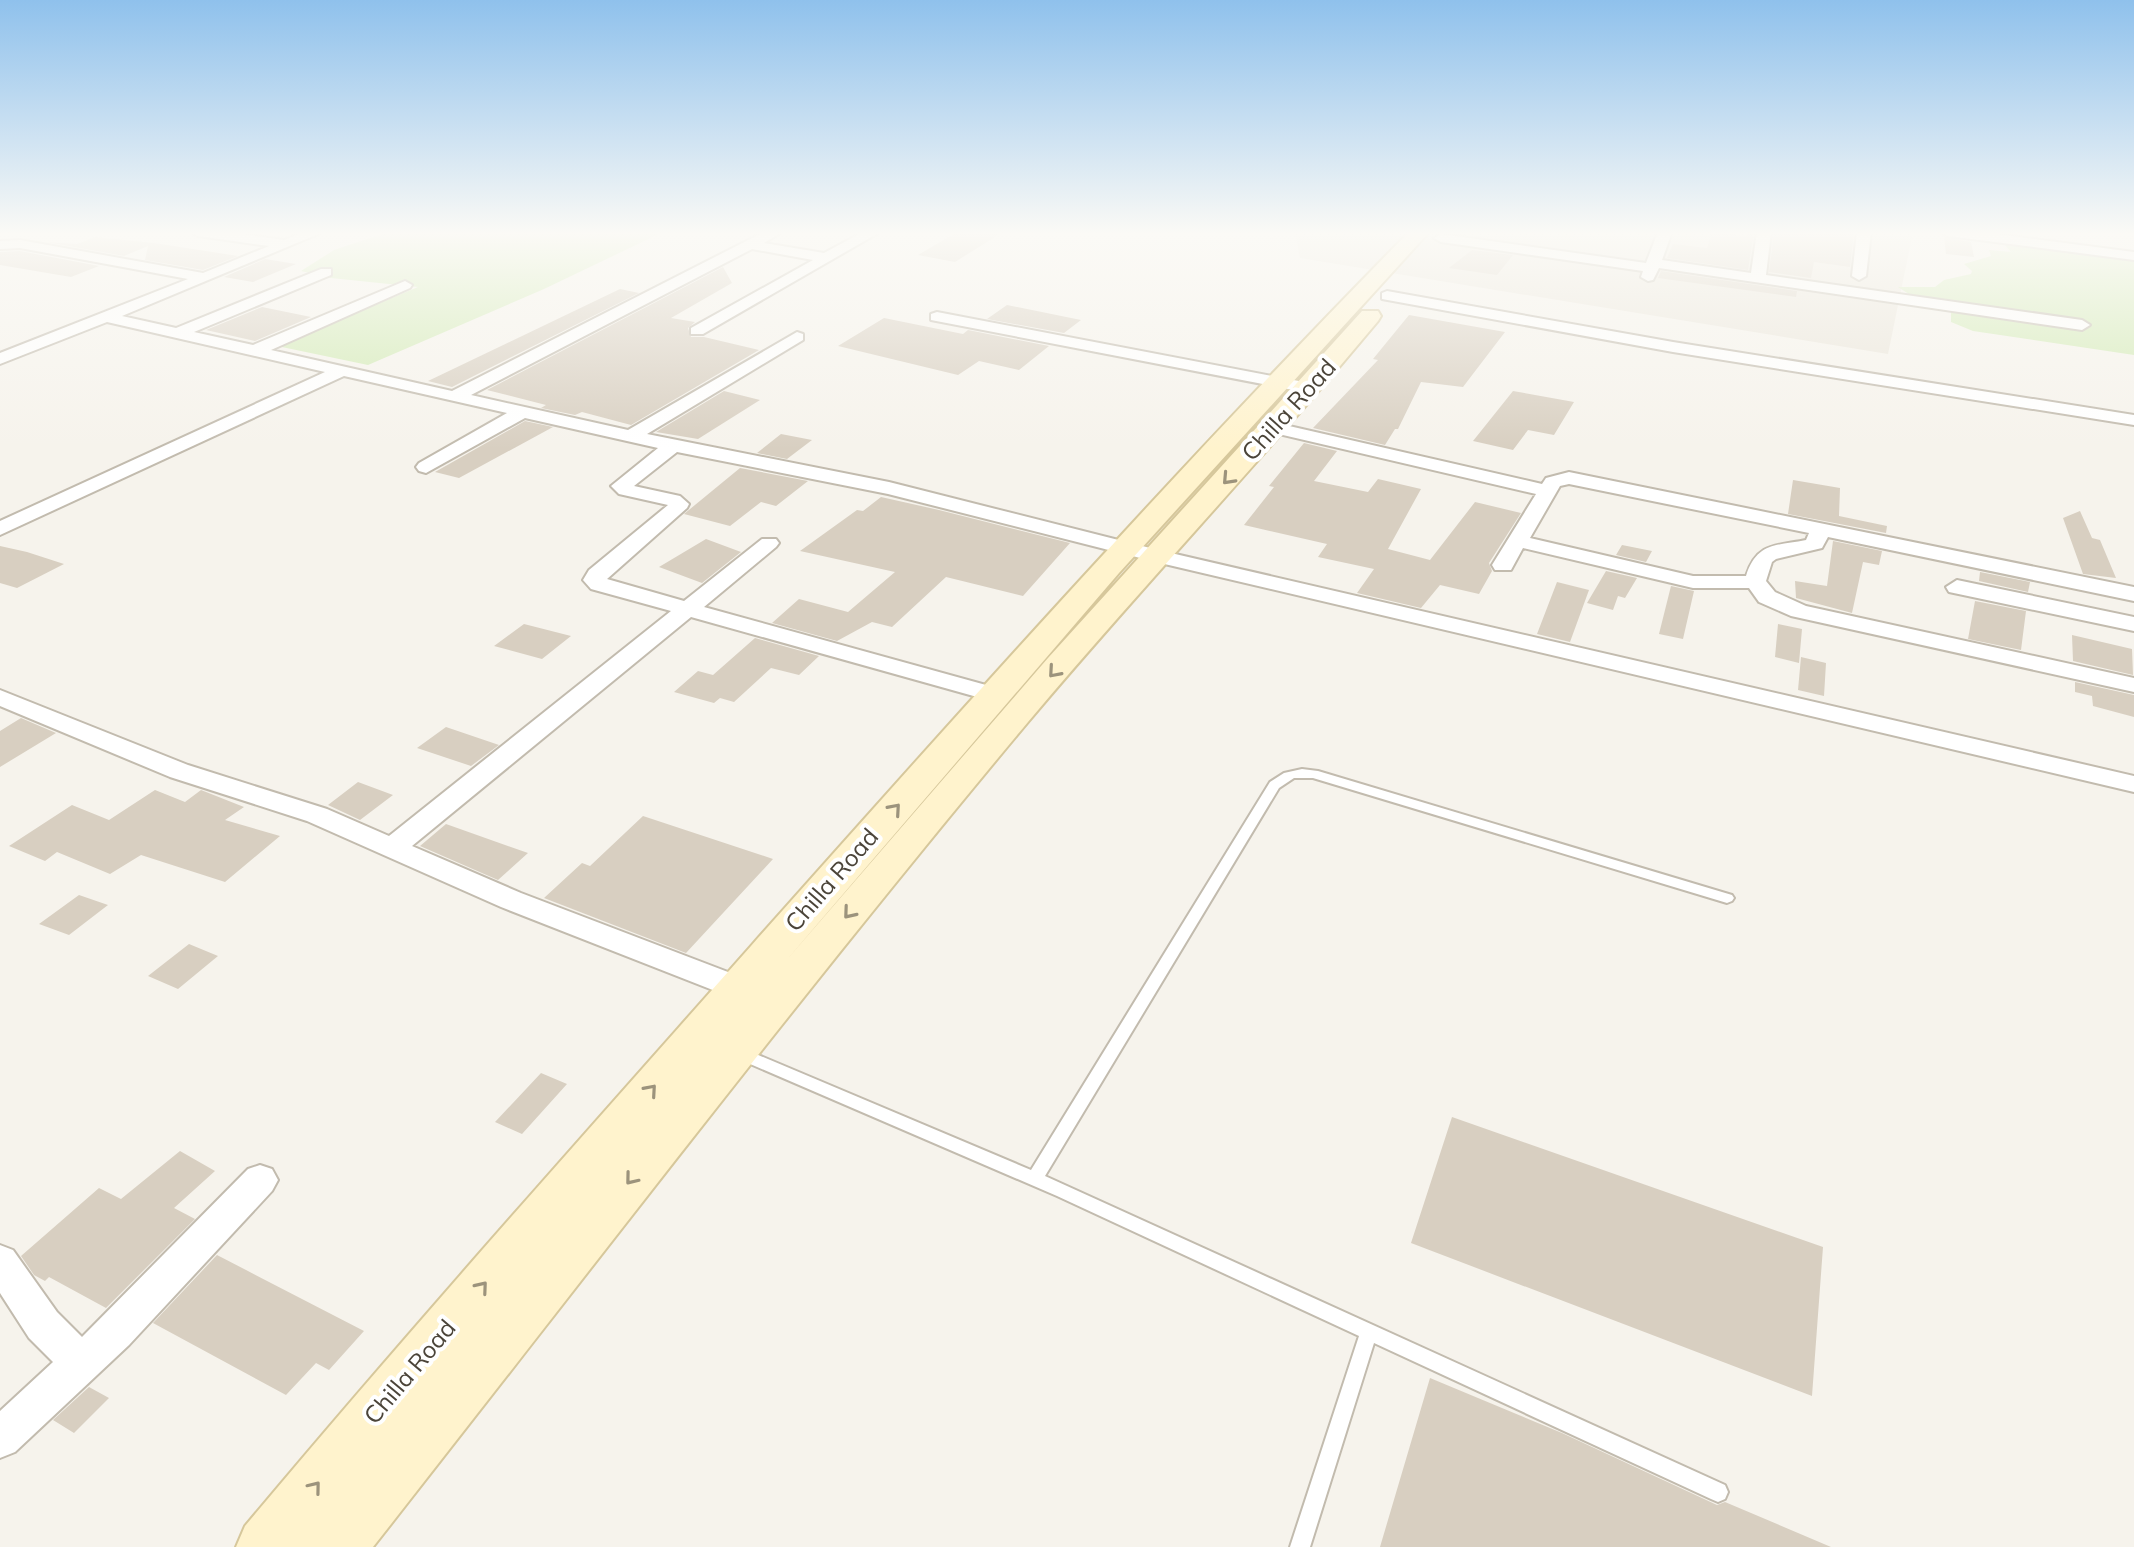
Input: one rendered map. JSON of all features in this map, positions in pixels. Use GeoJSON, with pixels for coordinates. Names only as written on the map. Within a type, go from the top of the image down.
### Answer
{"type":"FeatureCollection","features":[{"type":"Feature","properties":{"kind":"main road","name":"Chilla Road"},"geometry":{"type":"LineString","coordinates":[[266,1547],[380,1407],[756,995],[1142,552],[1370,304]]}},
{"type":"Feature","properties":{"kind":"main road","name":"Chilla Road"},"geometry":{"type":"LineString","coordinates":[[335,1547],[734,1051],[756,995],[995,695],[1142,552],[1276,428],[1294,386],[1379,304]]}},
{"type":"Feature","properties":{"kind":"street"},"geometry":{"type":"LineString","coordinates":[[0,359],[137,304]]}},
{"type":"Feature","properties":{"kind":"street"},"geometry":{"type":"LineString","coordinates":[[178,333],[248,304]]}},
{"type":"Feature","properties":{"kind":"street"},"geometry":{"type":"LineString","coordinates":[[256,350],[361,304]]}},
{"type":"Feature","properties":{"kind":"street"},"geometry":{"type":"LineString","coordinates":[[457,395],[635,304]]}},
{"type":"Feature","properties":{"kind":"street"},"geometry":{"type":"LineString","coordinates":[[697,331],[744,304]]}},
{"type":"Feature","properties":{"kind":"street"},"geometry":{"type":"LineString","coordinates":[[1434,304],[1688,349],[2134,420]]}},
{"type":"Feature","properties":{"kind":"street"},"geometry":{"type":"LineString","coordinates":[[1939,304],[2082,325]]}},
{"type":"Feature","properties":{"kind":"street"},"geometry":{"type":"LineString","coordinates":[[106,317],[673,446],[889,488],[1142,552],[2134,784]]}},
{"type":"Feature","properties":{"kind":"street"},"geometry":{"type":"LineString","coordinates":[[937,317],[1294,386]]}},
{"type":"Feature","properties":{"kind":"street"},"geometry":{"type":"LineString","coordinates":[[631,436],[797,337]]}},
{"type":"Feature","properties":{"kind":"street"},"geometry":{"type":"LineString","coordinates":[[0,529],[343,370]]}},
{"type":"Feature","properties":{"kind":"street"},"geometry":{"type":"LineString","coordinates":[[426,467],[524,411]]}},
{"type":"Feature","properties":{"kind":"street"},"geometry":{"type":"LineString","coordinates":[[1276,428],[1549,491]]}},
{"type":"Feature","properties":{"kind":"street"},"geometry":{"type":"LineString","coordinates":[[673,446],[621,486],[626,490],[673,500],[679,504],[677,508],[594,580],[684,610],[995,695]]}},
{"type":"Feature","properties":{"kind":"street"},"geometry":{"type":"LineString","coordinates":[[1503,565],[1556,479],[1569,478],[2134,594]]}},
{"type":"Feature","properties":{"kind":"street"},"geometry":{"type":"LineString","coordinates":[[1755,582],[1762,559],[1769,554],[1815,544],[1820,531]]}},
{"type":"Feature","properties":{"kind":"street"},"geometry":{"type":"LineString","coordinates":[[1518,541],[1693,582],[1755,582]]}},
{"type":"Feature","properties":{"kind":"street"},"geometry":{"type":"LineString","coordinates":[[390,849],[769,543]]}},
{"type":"Feature","properties":{"kind":"street"},"geometry":{"type":"LineString","coordinates":[[1955,559],[1958,598],[2134,624]]}},
{"type":"Feature","properties":{"kind":"street"},"geometry":{"type":"LineString","coordinates":[[1755,582],[1767,597],[1799,611],[2134,685]]}},
{"type":"Feature","properties":{"kind":"street"},"geometry":{"type":"LineString","coordinates":[[0,697],[179,771],[317,815],[390,849],[756,995]]}},
{"type":"Feature","properties":{"kind":"street"},"geometry":{"type":"LineString","coordinates":[[0,1438],[81,1363],[260,1180]]}},
{"type":"Feature","properties":{"kind":"street"},"geometry":{"type":"LineString","coordinates":[[0,1262],[43,1325],[81,1363]]}},
{"type":"Feature","properties":{"kind":"lane"},"geometry":{"type":"LineString","coordinates":[[1034,1179],[1274,785],[1286,775],[1314,774],[1727,898]]}},
{"type":"Feature","properties":{"kind":"lane"},"geometry":{"type":"LineString","coordinates":[[734,1051],[1034,1179],[1718,1492]]}},
{"type":"Feature","properties":{"kind":"lane"},"geometry":{"type":"LineString","coordinates":[[1300,1547],[1369,1332]]}},
{"type":"Feature","properties":{"kind":"shaded area"},"geometry":{"type":"Polygon","coordinates":[[[1583,304],[1898,304],[1888,354],[1583,304]]]}},
{"type":"Feature","properties":{"kind":"green space"},"geometry":{"type":"Polygon","coordinates":[[[377,304],[509,304],[368,365],[277,346],[377,304]]]}},
{"type":"Feature","properties":{"kind":"green space"},"geometry":{"type":"Polygon","coordinates":[[[1925,304],[2134,304],[2134,355],[1973,331],[1951,322],[1951,308],[1925,304]]]}},
{"type":"Feature","properties":{"kind":"building"},"geometry":{"type":"Polygon","coordinates":[[[588,304],[617,304],[452,387],[428,381],[588,304]]]}},
{"type":"Feature","properties":{"kind":"building"},"geometry":{"type":"Polygon","coordinates":[[[652,304],[695,304],[671,318],[695,322],[688,328],[691,337],[704,337],[759,350],[631,425],[582,412],[575,415],[541,408],[546,405],[487,390],[652,304]]]}},
{"type":"Feature","properties":{"kind":"building"},"geometry":{"type":"Polygon","coordinates":[[[1007,305],[1081,320],[1064,333],[987,319],[1007,305]]]}},
{"type":"Feature","properties":{"kind":"building"},"geometry":{"type":"Polygon","coordinates":[[[262,307],[311,317],[255,341],[206,330],[262,307]]]}},
{"type":"Feature","properties":{"kind":"building"},"geometry":{"type":"Polygon","coordinates":[[[1409,315],[1505,332],[1463,387],[1421,382],[1398,429],[1385,445],[1313,428],[1378,360],[1373,359],[1409,315]]]}},
{"type":"Feature","properties":{"kind":"building"},"geometry":{"type":"Polygon","coordinates":[[[884,318],[963,334],[968,330],[1049,346],[1019,370],[979,361],[958,375],[838,346],[884,318]]]}},
{"type":"Feature","properties":{"kind":"building"},"geometry":{"type":"Polygon","coordinates":[[[724,391],[760,400],[698,439],[656,432],[724,391]]]}},
{"type":"Feature","properties":{"kind":"building"},"geometry":{"type":"Polygon","coordinates":[[[1513,391],[1574,402],[1554,435],[1528,430],[1513,450],[1473,441],[1513,391]]]}},
{"type":"Feature","properties":{"kind":"building"},"geometry":{"type":"Polygon","coordinates":[[[525,421],[553,427],[459,478],[435,472],[525,421]]]}},
{"type":"Feature","properties":{"kind":"building"},"geometry":{"type":"Polygon","coordinates":[[[781,434],[812,440],[787,459],[757,453],[781,434]]]}},
{"type":"Feature","properties":{"kind":"building"},"geometry":{"type":"Polygon","coordinates":[[[1304,443],[1337,451],[1314,481],[1368,492],[1378,479],[1421,489],[1388,549],[1430,560],[1475,502],[1521,513],[1489,563],[1492,571],[1479,594],[1440,585],[1421,608],[1357,593],[1374,569],[1318,557],[1327,544],[1244,525],[1274,487],[1269,486],[1304,443]]]}},
{"type":"Feature","properties":{"kind":"building"},"geometry":{"type":"Polygon","coordinates":[[[740,468],[808,481],[776,506],[761,502],[730,526],[684,514],[740,468]]]}},
{"type":"Feature","properties":{"kind":"building"},"geometry":{"type":"Polygon","coordinates":[[[1793,480],[1840,488],[1839,516],[1887,526],[1886,533],[1788,514],[1793,480]]]}},
{"type":"Feature","properties":{"kind":"building"},"geometry":{"type":"Polygon","coordinates":[[[881,497],[1070,543],[1023,596],[946,577],[892,627],[872,622],[837,641],[772,623],[799,599],[848,612],[895,572],[800,551],[857,510],[863,511],[881,497]]]}},
{"type":"Feature","properties":{"kind":"building"},"geometry":{"type":"Polygon","coordinates":[[[2080,511],[2092,538],[2100,540],[2116,578],[2083,574],[2063,518],[2080,511]]]}},
{"type":"Feature","properties":{"kind":"building"},"geometry":{"type":"Polygon","coordinates":[[[706,539],[741,552],[702,583],[659,567],[706,539]]]}},
{"type":"Feature","properties":{"kind":"building"},"geometry":{"type":"Polygon","coordinates":[[[1833,541],[1882,551],[1879,565],[1863,562],[1852,613],[1796,598],[1795,581],[1827,586],[1833,541]]]}},
{"type":"Feature","properties":{"kind":"building"},"geometry":{"type":"Polygon","coordinates":[[[1622,545],[1652,551],[1646,562],[1616,555],[1622,545]]]}},
{"type":"Feature","properties":{"kind":"building"},"geometry":{"type":"Polygon","coordinates":[[[0,546],[64,564],[17,588],[0,583],[0,546]]]}},
{"type":"Feature","properties":{"kind":"building"},"geometry":{"type":"Polygon","coordinates":[[[1606,571],[1637,578],[1625,598],[1618,596],[1613,610],[1587,603],[1606,571]]]}},
{"type":"Feature","properties":{"kind":"building"},"geometry":{"type":"Polygon","coordinates":[[[1980,572],[2030,582],[2028,592],[1979,581],[1980,572]]]}},
{"type":"Feature","properties":{"kind":"building"},"geometry":{"type":"Polygon","coordinates":[[[1557,582],[1589,590],[1570,642],[1537,634],[1557,582]]]}},
{"type":"Feature","properties":{"kind":"building"},"geometry":{"type":"Polygon","coordinates":[[[1671,586],[1694,591],[1683,639],[1659,634],[1671,586]]]}},
{"type":"Feature","properties":{"kind":"building"},"geometry":{"type":"Polygon","coordinates":[[[1975,601],[2026,611],[2021,650],[1968,639],[1975,601]]]}},
{"type":"Feature","properties":{"kind":"building"},"geometry":{"type":"Polygon","coordinates":[[[524,624],[571,636],[542,659],[494,646],[524,624]]]}},
{"type":"Feature","properties":{"kind":"building"},"geometry":{"type":"Polygon","coordinates":[[[1778,624],[1802,629],[1799,663],[1775,657],[1778,624]]]}},
{"type":"Feature","properties":{"kind":"building"},"geometry":{"type":"Polygon","coordinates":[[[2072,635],[2132,649],[2133,675],[2073,661],[2072,635]]]}},
{"type":"Feature","properties":{"kind":"building"},"geometry":{"type":"Polygon","coordinates":[[[755,638],[819,656],[799,675],[771,668],[734,702],[720,698],[714,703],[674,692],[698,671],[713,675],[755,638]]]}},
{"type":"Feature","properties":{"kind":"building"},"geometry":{"type":"Polygon","coordinates":[[[1801,657],[1826,663],[1824,696],[1798,690],[1801,657]]]}},
{"type":"Feature","properties":{"kind":"building"},"geometry":{"type":"Polygon","coordinates":[[[2075,682],[2134,695],[2134,717],[2093,706],[2092,696],[2075,692],[2075,682]]]}},
{"type":"Feature","properties":{"kind":"building"},"geometry":{"type":"Polygon","coordinates":[[[21,718],[56,733],[0,767],[0,731],[21,718]]]}},
{"type":"Feature","properties":{"kind":"building"},"geometry":{"type":"Polygon","coordinates":[[[446,727],[499,745],[471,766],[417,748],[446,727]]]}},
{"type":"Feature","properties":{"kind":"building"},"geometry":{"type":"Polygon","coordinates":[[[358,782],[393,795],[360,820],[328,805],[358,782]]]}},
{"type":"Feature","properties":{"kind":"building"},"geometry":{"type":"Polygon","coordinates":[[[155,790],[185,802],[201,790],[244,807],[225,820],[280,836],[225,882],[141,855],[110,874],[57,852],[45,861],[9,846],[72,805],[109,820],[155,790]]]}},
{"type":"Feature","properties":{"kind":"building"},"geometry":{"type":"Polygon","coordinates":[[[643,816],[773,859],[686,953],[544,898],[582,863],[590,866],[643,816]]]}},
{"type":"Feature","properties":{"kind":"building"},"geometry":{"type":"Polygon","coordinates":[[[446,824],[528,853],[498,880],[420,846],[446,824]]]}},
{"type":"Feature","properties":{"kind":"building"},"geometry":{"type":"Polygon","coordinates":[[[79,895],[108,905],[69,935],[39,924],[79,895]]]}},
{"type":"Feature","properties":{"kind":"building"},"geometry":{"type":"Polygon","coordinates":[[[189,944],[218,956],[178,989],[148,976],[189,944]]]}},
{"type":"Feature","properties":{"kind":"building"},"geometry":{"type":"Polygon","coordinates":[[[541,1073],[567,1084],[522,1134],[495,1122],[541,1073]]]}},
{"type":"Feature","properties":{"kind":"building"},"geometry":{"type":"Polygon","coordinates":[[[1452,1117],[1823,1247],[1812,1396],[1411,1243],[1452,1117]]]}},
{"type":"Feature","properties":{"kind":"building"},"geometry":{"type":"Polygon","coordinates":[[[180,1151],[215,1171],[174,1208],[195,1219],[106,1308],[49,1277],[45,1281],[34,1275],[21,1256],[99,1188],[121,1199],[180,1151]]]}},
{"type":"Feature","properties":{"kind":"building"},"geometry":{"type":"Polygon","coordinates":[[[217,1255],[364,1331],[329,1370],[316,1363],[286,1395],[153,1323],[217,1255]]]}},
{"type":"Feature","properties":{"kind":"building"},"geometry":{"type":"Polygon","coordinates":[[[1430,1378],[1562,1433],[1717,1505],[1725,1502],[1831,1547],[1380,1547],[1430,1378]]]}},
{"type":"Feature","properties":{"kind":"building"},"geometry":{"type":"Polygon","coordinates":[[[89,1387],[109,1398],[74,1433],[53,1420],[89,1387]]]}}]}
